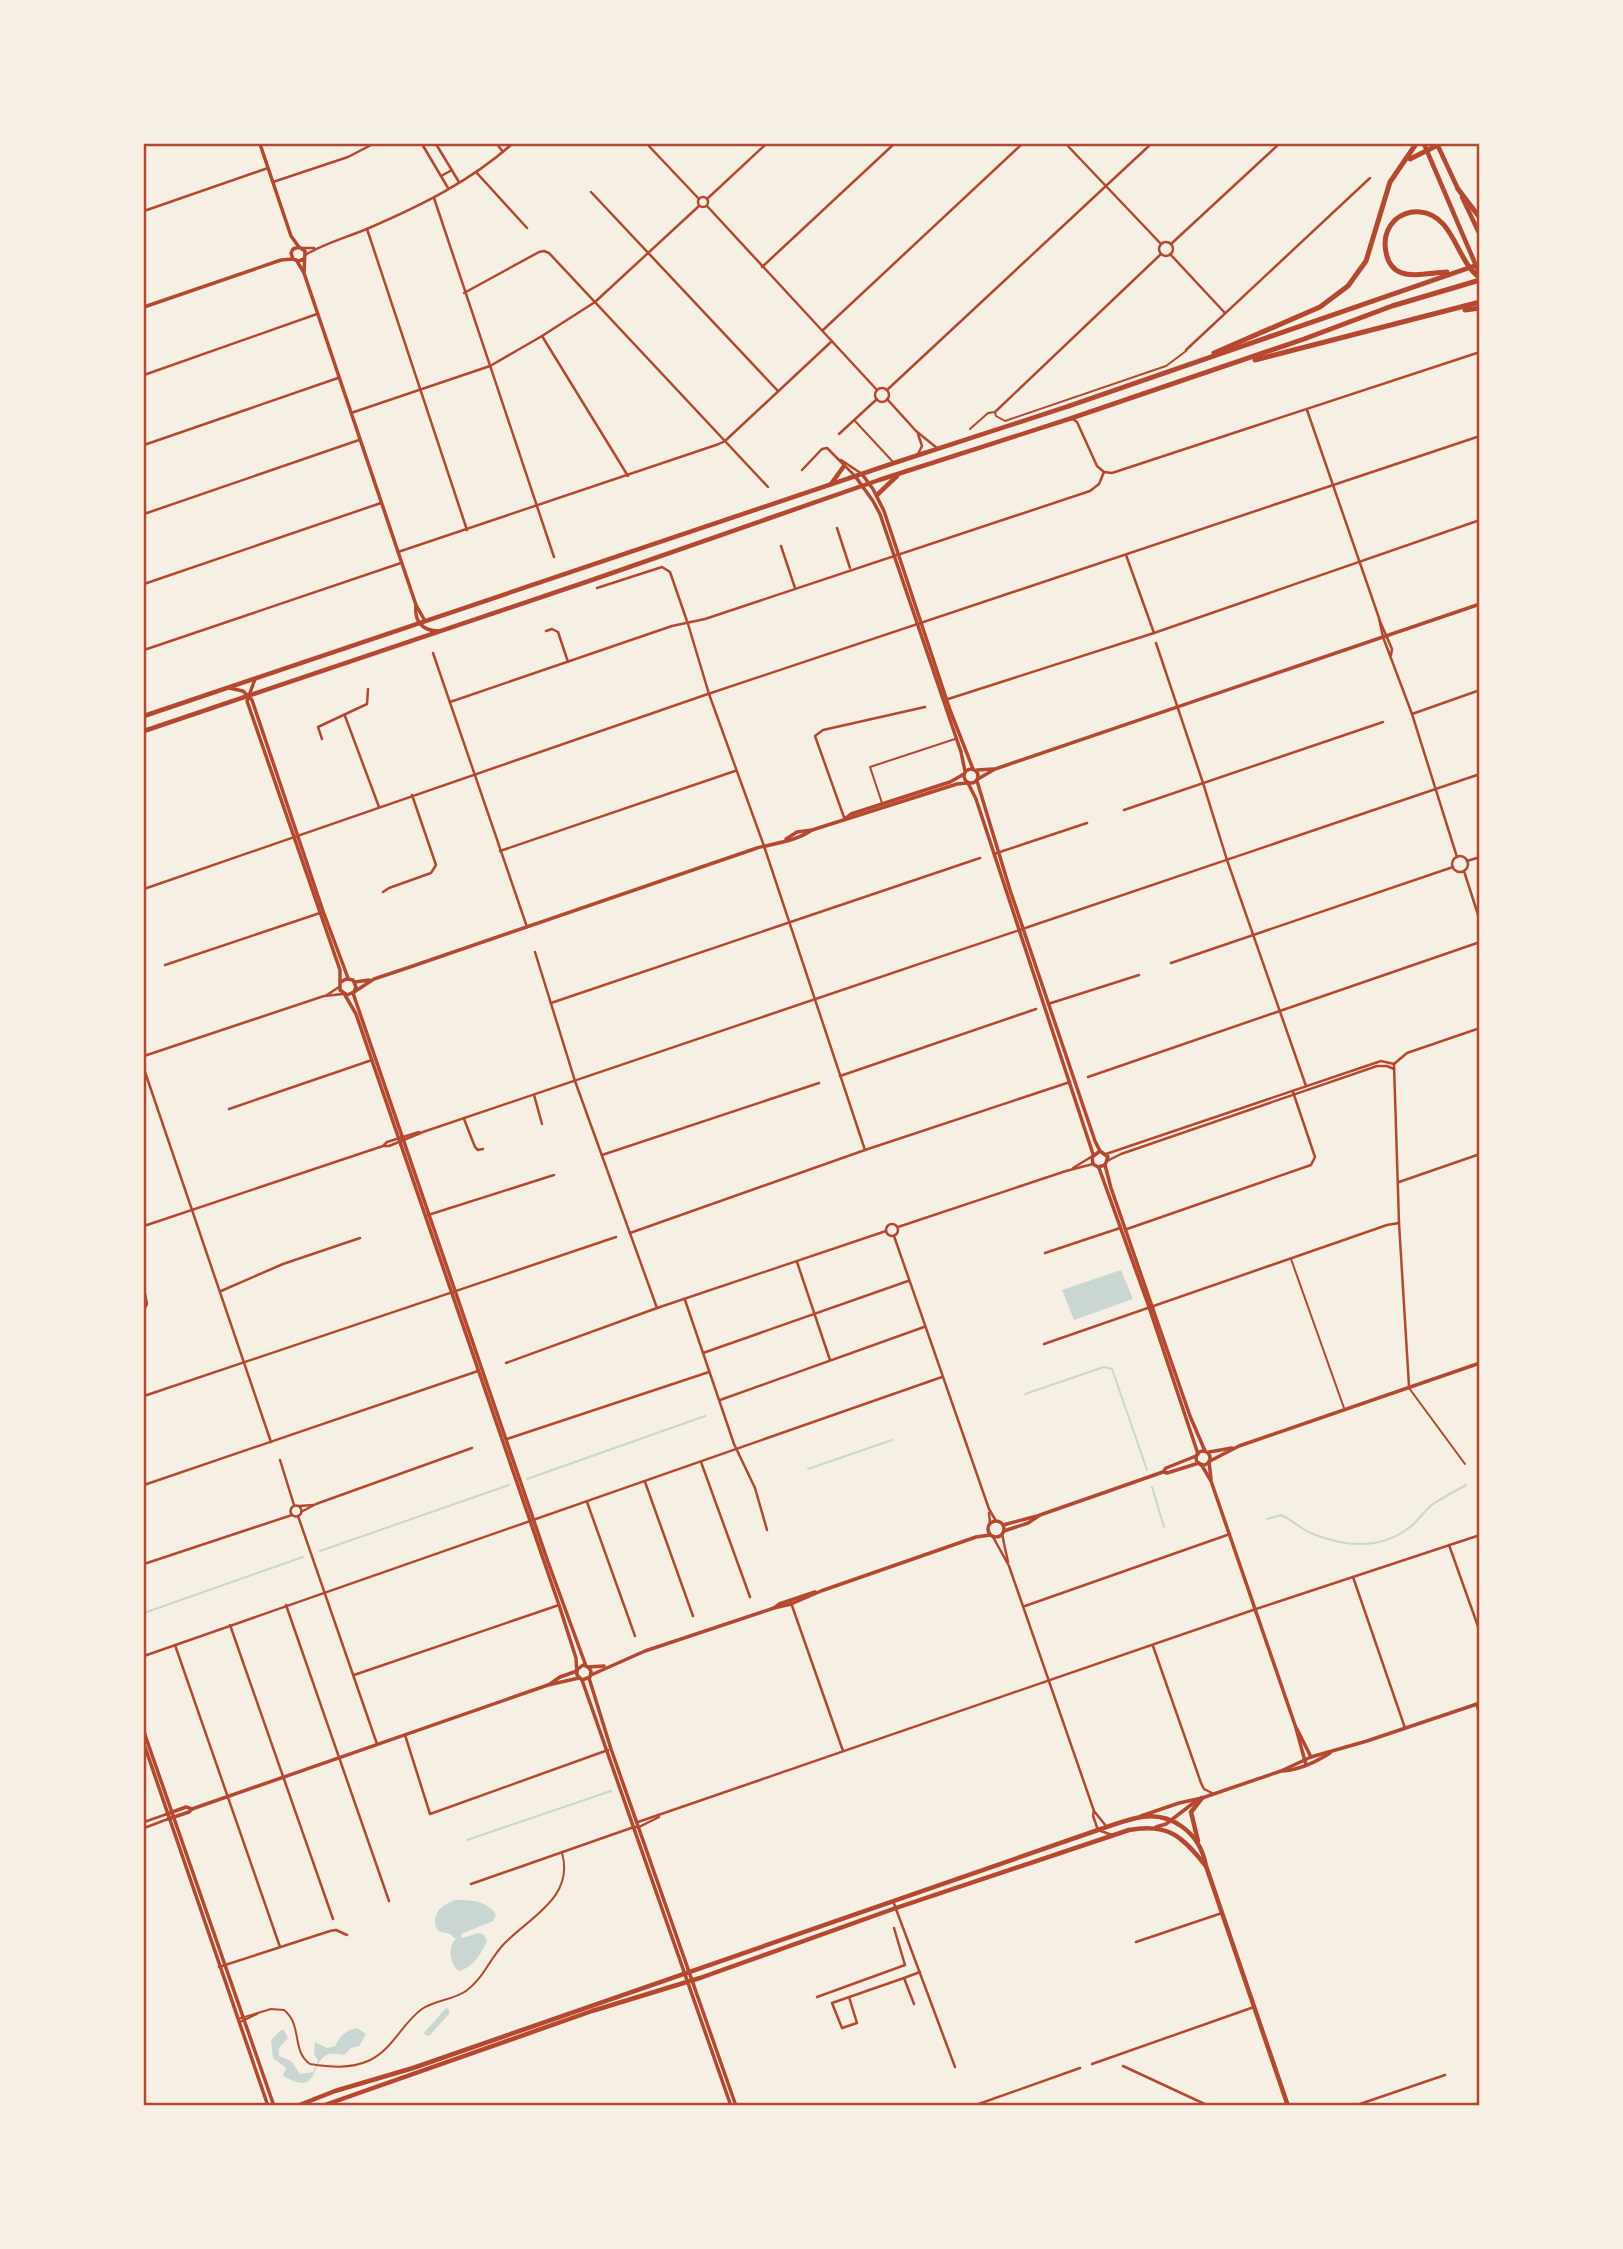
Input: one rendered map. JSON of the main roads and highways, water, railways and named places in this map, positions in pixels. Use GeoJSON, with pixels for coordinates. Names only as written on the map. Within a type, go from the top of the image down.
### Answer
{"type":"FeatureCollection","features":[{"type":"Feature","properties":{"kind":"highway"},"geometry":{"type":"LineString","coordinates":[[1195,362],[1320,307],[1348,286],[1366,261],[1390,182],[1416,144]]}},
{"type":"Feature","properties":{"kind":"highway"},"geometry":{"type":"LineString","coordinates":[[1401,165],[1439,144]]}},
{"type":"Feature","properties":{"kind":"highway"},"geometry":{"type":"LineString","coordinates":[[1458,189],[1479,218]]}},
{"type":"Feature","properties":{"kind":"highway"},"geometry":{"type":"LineString","coordinates":[[1075,420],[1479,277],[1472,272],[1448,231],[1434,216],[1415,211],[1405,214],[1394,221],[1388,230],[1385,240],[1390,263],[1397,270],[1413,276],[1454,271]]}},
{"type":"Feature","properties":{"kind":"highway"},"geometry":{"type":"LineString","coordinates":[[1069,406],[1479,264]]}},
{"type":"Feature","properties":{"kind":"highway"},"geometry":{"type":"LineString","coordinates":[[1212,371],[1479,302]]}},
{"type":"Feature","properties":{"kind":"highway"},"geometry":{"type":"LineString","coordinates":[[1448,312],[1479,308]]}},
{"type":"Feature","properties":{"kind":"main road"},"geometry":{"type":"LineString","coordinates":[[1424,144],[1479,277]]}},
{"type":"Feature","properties":{"kind":"main road"},"geometry":{"type":"LineString","coordinates":[[1439,144],[1479,235]]}},
{"type":"Feature","properties":{"kind":"main road"},"geometry":{"type":"LineString","coordinates":[[144,716],[918,454],[1069,406]]}},
{"type":"Feature","properties":{"kind":"main road"},"geometry":{"type":"LineString","coordinates":[[144,731],[751,526],[862,485],[1075,420]]}},
{"type":"Feature","properties":{"kind":"main road"},"geometry":{"type":"LineString","coordinates":[[831,484],[844,466]]}},
{"type":"Feature","properties":{"kind":"main road"},"geometry":{"type":"LineString","coordinates":[[877,495],[901,473]]}},
{"type":"Feature","properties":{"kind":"main road"},"geometry":{"type":"LineString","coordinates":[[1200,1799],[1191,1812],[1206,1866],[1289,2105]]}},
{"type":"Feature","properties":{"kind":"main road"},"geometry":{"type":"LineString","coordinates":[[297,2105],[413,2068],[1135,1818],[1153,1817],[1171,1821],[1186,1829],[1200,1844]]}},
{"type":"Feature","properties":{"kind":"main road"},"geometry":{"type":"LineString","coordinates":[[322,2105],[1112,1835],[1140,1828],[1174,1833],[1183,1839],[1206,1866]]}},
{"type":"Feature","properties":{"kind":"waterway"},"geometry":{"type":"LineString","coordinates":[[1025,1394],[1104,1367],[1112,1369],[1147,1470]]}},
{"type":"Feature","properties":{"kind":"waterway"},"geometry":{"type":"LineString","coordinates":[[527,1479],[705,1416]]}},
{"type":"Feature","properties":{"kind":"waterway"},"geometry":{"type":"LineString","coordinates":[[808,1469],[892,1440]]}},
{"type":"Feature","properties":{"kind":"waterway"},"geometry":{"type":"LineString","coordinates":[[320,1551],[509,1485]]}},
{"type":"Feature","properties":{"kind":"waterway"},"geometry":{"type":"LineString","coordinates":[[1267,1519],[1281,1515],[1309,1532],[1338,1542],[1375,1543],[1399,1534],[1433,1504],[1466,1485]]}},
{"type":"Feature","properties":{"kind":"waterway"},"geometry":{"type":"LineString","coordinates":[[1152,1487],[1164,1527]]}},
{"type":"Feature","properties":{"kind":"waterway"},"geometry":{"type":"LineString","coordinates":[[144,1613],[303,1557]]}},
{"type":"Feature","properties":{"kind":"waterway"},"geometry":{"type":"LineString","coordinates":[[467,1840],[611,1791]]}}]}
